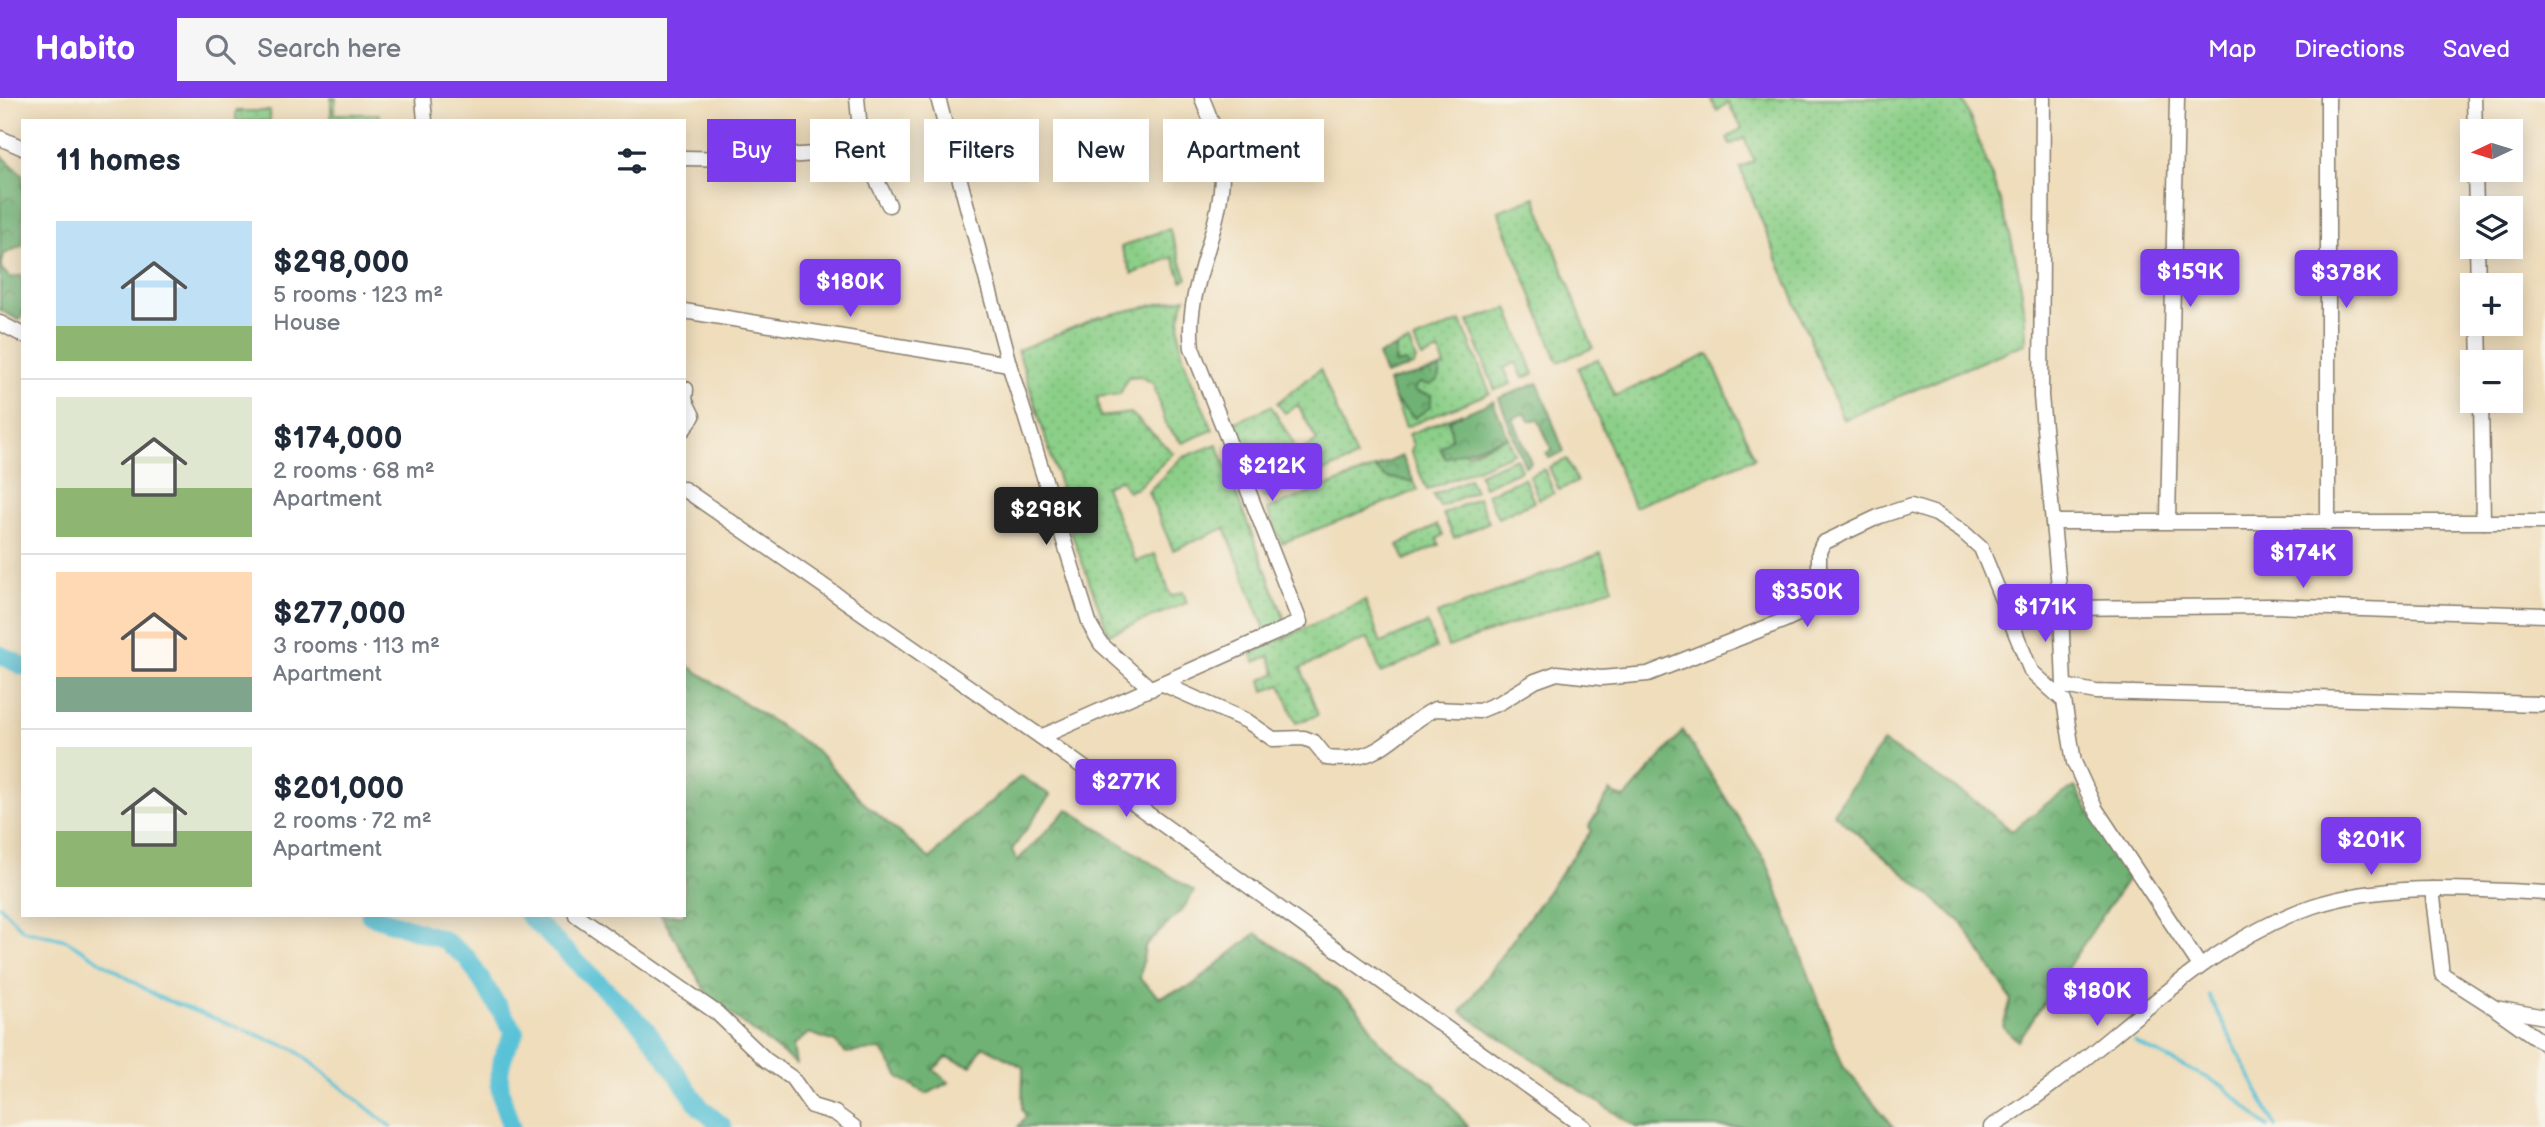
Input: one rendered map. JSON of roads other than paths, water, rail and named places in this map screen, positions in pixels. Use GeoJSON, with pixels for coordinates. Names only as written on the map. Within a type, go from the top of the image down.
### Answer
{"type":"FeatureCollection","features":[{"type":"Feature","properties":{"kind":"street"},"geometry":{"type":"LineString","coordinates":[[423,98],[425,119]]}},
{"type":"Feature","properties":{"kind":"street"},"geometry":{"type":"LineString","coordinates":[[858,98],[860,119]]}},
{"type":"Feature","properties":{"kind":"street"},"geometry":{"type":"LineString","coordinates":[[938,98],[1009,364],[1090,625],[1101,645],[1157,686],[1247,721],[1273,739],[1304,738],[1314,741],[1327,758],[1366,755],[1393,742],[1435,709],[1479,710],[1557,673],[1623,679],[1648,674],[1804,611],[1819,594],[1819,552],[1824,543],[1880,516],[1911,506],[1936,514],[1964,532],[1981,548],[2031,671],[2064,693],[2540,704]]}},
{"type":"Feature","properties":{"kind":"street"},"geometry":{"type":"LineString","coordinates":[[1041,737],[1300,622],[1192,348],[1189,327],[1218,205],[1222,173],[1216,132],[1202,98]]}},
{"type":"Feature","properties":{"kind":"street"},"geometry":{"type":"LineString","coordinates":[[2043,98],[2041,396],[2062,608],[2064,693],[2074,762],[2095,808],[2200,966]]}},
{"type":"Feature","properties":{"kind":"street"},"geometry":{"type":"LineString","coordinates":[[2168,520],[2177,98]]}},
{"type":"Feature","properties":{"kind":"street"},"geometry":{"type":"LineString","coordinates":[[2328,98],[2328,523]]}},
{"type":"Feature","properties":{"kind":"street"},"geometry":{"type":"LineString","coordinates":[[2474,98],[2474,119]]}},
{"type":"Feature","properties":{"kind":"street"},"geometry":{"type":"LineString","coordinates":[[0,138],[21,147]]}},
{"type":"Feature","properties":{"kind":"street"},"geometry":{"type":"LineString","coordinates":[[686,158],[739,159],[810,154]]}},
{"type":"Feature","properties":{"kind":"street"},"geometry":{"type":"LineString","coordinates":[[878,182],[889,205]]}},
{"type":"Feature","properties":{"kind":"street"},"geometry":{"type":"LineString","coordinates":[[686,312],[1009,364]]}},
{"type":"Feature","properties":{"kind":"street"},"geometry":{"type":"LineString","coordinates":[[0,323],[21,334]]}},
{"type":"Feature","properties":{"kind":"street"},"geometry":{"type":"LineString","coordinates":[[686,402],[693,416],[686,426]]}},
{"type":"Feature","properties":{"kind":"street"},"geometry":{"type":"LineString","coordinates":[[2481,413],[2483,522]]}},
{"type":"Feature","properties":{"kind":"street"},"geometry":{"type":"LineString","coordinates":[[686,490],[1041,737],[1584,1127]]}},
{"type":"Feature","properties":{"kind":"street"},"geometry":{"type":"LineString","coordinates":[[2054,522],[2545,522]]}},
{"type":"Feature","properties":{"kind":"street"},"geometry":{"type":"LineString","coordinates":[[2062,608],[2272,606],[2545,615]]}},
{"type":"Feature","properties":{"kind":"street"},"geometry":{"type":"LineString","coordinates":[[2432,889],[2442,974],[2545,1044]]}},
{"type":"Feature","properties":{"kind":"street"},"geometry":{"type":"LineString","coordinates":[[1991,1127],[2063,1078],[2200,966],[2273,924],[2314,906],[2367,895],[2432,889],[2545,893]]}},
{"type":"Feature","properties":{"kind":"street"},"geometry":{"type":"LineString","coordinates":[[579,917],[718,1013],[766,1060],[792,1078],[811,1105],[835,1113],[854,1127]]}},
{"type":"Feature","properties":{"kind":"street"},"geometry":{"type":"LineString","coordinates":[[2495,1008],[2545,1017]]}},
{"type":"Feature","properties":{"kind":"waterway"},"geometry":{"type":"LineString","coordinates":[[0,655],[21,665]]}},
{"type":"Feature","properties":{"kind":"waterway"},"geometry":{"type":"LineString","coordinates":[[0,906],[23,930],[66,940],[158,997],[294,1049],[391,1127]]}},
{"type":"Feature","properties":{"kind":"waterway"},"geometry":{"type":"LineString","coordinates":[[376,917],[444,940],[467,958],[515,1033],[500,1068],[500,1090],[511,1127]]}},
{"type":"Feature","properties":{"kind":"waterway"},"geometry":{"type":"LineString","coordinates":[[530,917],[645,1028],[700,1107],[723,1127]]}},
{"type":"Feature","properties":{"kind":"waterway"},"geometry":{"type":"LineString","coordinates":[[2209,996],[2276,1127]]}},
{"type":"Feature","properties":{"kind":"waterway"},"geometry":{"type":"LineString","coordinates":[[2135,1042],[2223,1086],[2268,1127]]}}]}
